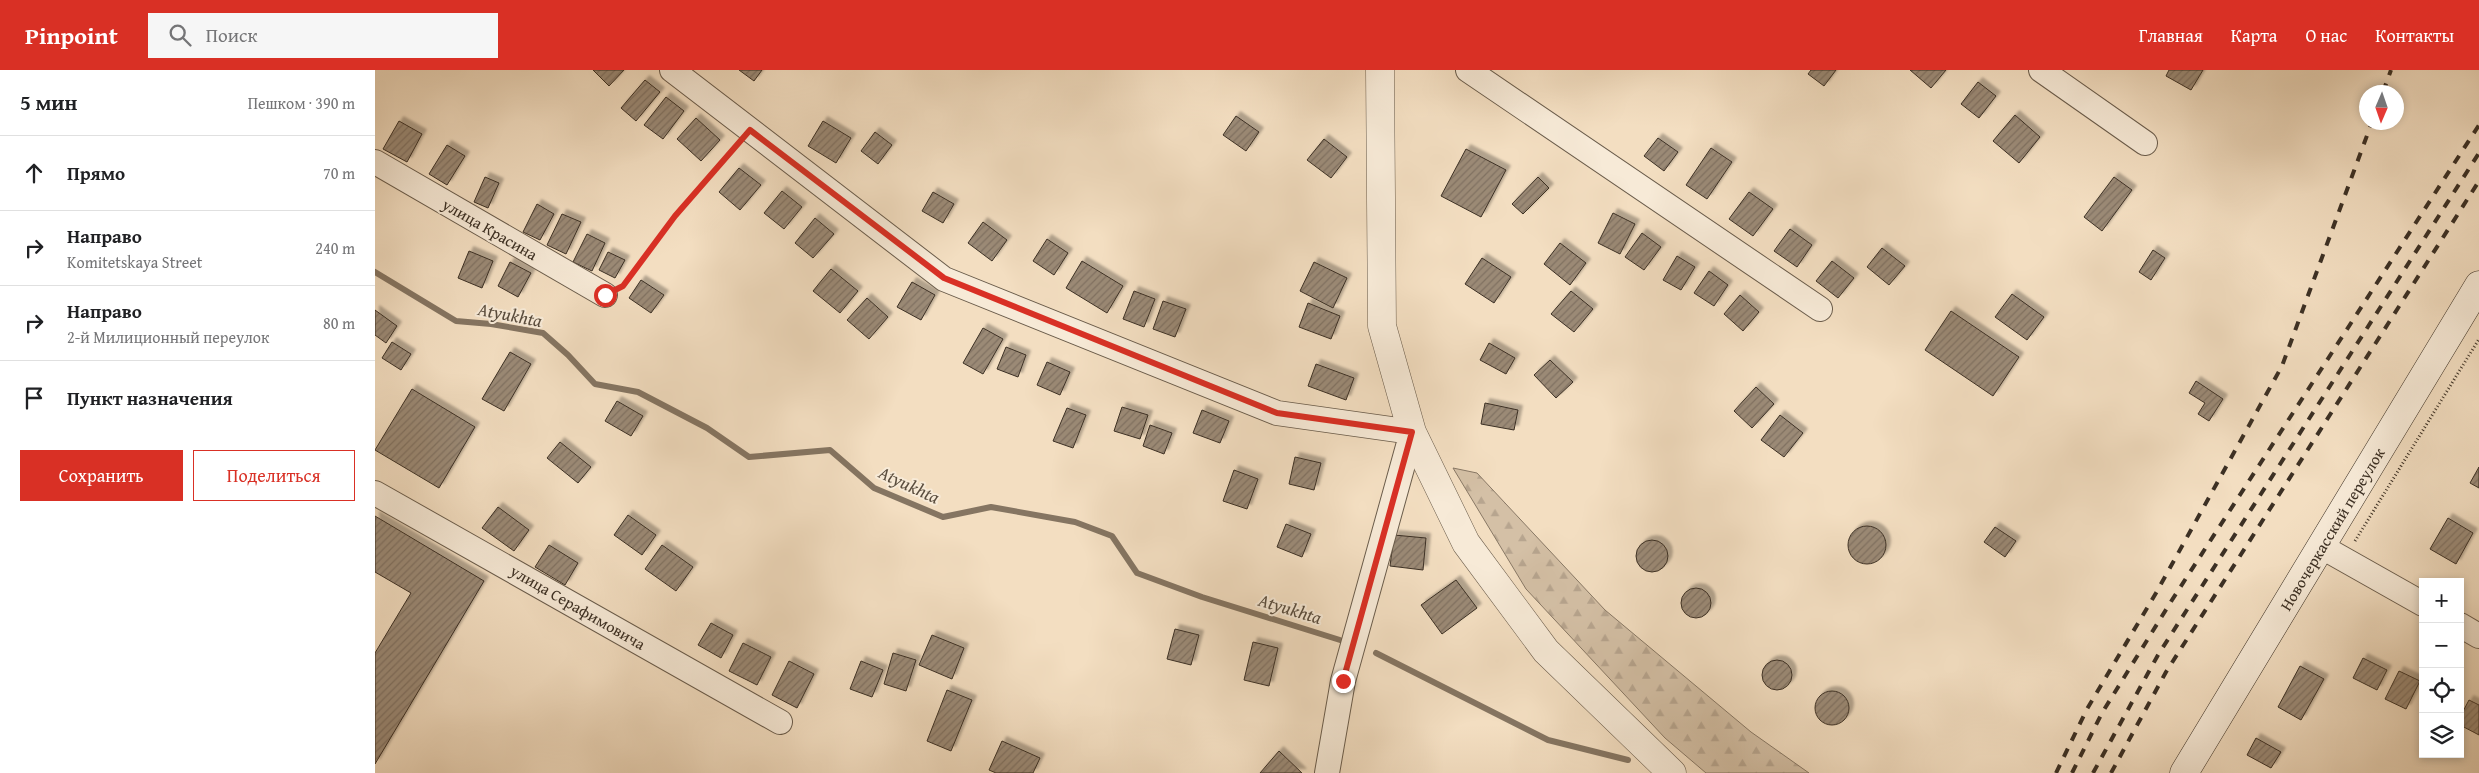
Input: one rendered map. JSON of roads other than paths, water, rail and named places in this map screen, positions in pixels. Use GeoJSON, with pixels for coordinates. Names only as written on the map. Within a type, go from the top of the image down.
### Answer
{"type":"FeatureCollection","features":[{"type":"Feature","properties":{"kind":"street"},"geometry":{"type":"LineString","coordinates":[[672,70],[944,278],[1277,413],[1412,432]]}},
{"type":"Feature","properties":{"kind":"street"},"geometry":{"type":"LineString","coordinates":[[1380,70],[1382,326],[1412,432],[1466,543],[1546,651],[1672,773]]}},
{"type":"Feature","properties":{"kind":"street"},"geometry":{"type":"LineString","coordinates":[[1468,70],[1820,310]]}},
{"type":"Feature","properties":{"kind":"street"},"geometry":{"type":"LineString","coordinates":[[2041,70],[2145,143]]}},
{"type":"Feature","properties":{"kind":"street","name":"улица Красина"},"geometry":{"type":"LineString","coordinates":[[375,162],[605,295]]}},
{"type":"Feature","properties":{"kind":"street","name":"Новочеркасский переулок"},"geometry":{"type":"LineString","coordinates":[[2184,773],[2479,285]]}},
{"type":"Feature","properties":{"kind":"street"},"geometry":{"type":"LineString","coordinates":[[1327,773],[1343,681],[1412,432]]}},
{"type":"Feature","properties":{"kind":"street","name":"улица Серафимовича"},"geometry":{"type":"LineString","coordinates":[[375,493],[780,722]]}},
{"type":"Feature","properties":{"kind":"street"},"geometry":{"type":"LineString","coordinates":[[2322,547],[2419,602]]}},
{"type":"Feature","properties":{"kind":"street"},"geometry":{"type":"LineString","coordinates":[[2464,627],[2479,636]]}},
{"type":"Feature","properties":{"kind":"waterway","name":"Atyukhta"},"geometry":{"type":"LineString","coordinates":[[375,272],[456,321],[491,324],[543,333],[568,355],[595,384],[638,392],[707,428],[749,457],[830,450],[874,488],[943,517],[991,507],[1075,522],[1112,536],[1137,573],[1202,597],[1340,640]]}},
{"type":"Feature","properties":{"kind":"waterway","name":"Atyukhta"},"geometry":{"type":"LineString","coordinates":[[1376,653],[1548,740],[1628,760]]}},
{"type":"Feature","properties":{"kind":"railway"},"geometry":{"type":"LineString","coordinates":[[2386,85],[2391,70]]}},
{"type":"Feature","properties":{"kind":"railway"},"geometry":{"type":"LineString","coordinates":[[2072,773],[2102,713],[2172,600],[2479,125]]}},
{"type":"Feature","properties":{"kind":"railway"},"geometry":{"type":"LineString","coordinates":[[2056,773],[2087,709],[2156,593],[2282,366],[2369,130]]}},
{"type":"Feature","properties":{"kind":"railway"},"geometry":{"type":"LineString","coordinates":[[2093,773],[2158,655],[2479,153]]}},
{"type":"Feature","properties":{"kind":"railway"},"geometry":{"type":"LineString","coordinates":[[2111,773],[2166,672],[2479,181]]}}]}
